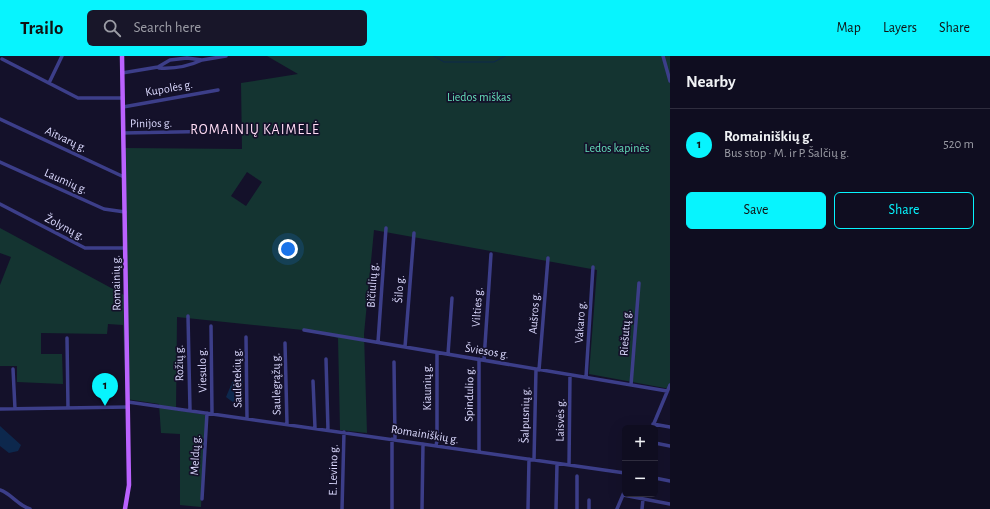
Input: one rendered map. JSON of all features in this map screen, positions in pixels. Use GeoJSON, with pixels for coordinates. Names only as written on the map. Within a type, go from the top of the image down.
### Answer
{"type":"FeatureCollection","features":[{"type":"Feature","properties":{"kind":"main road","name":"Romainių g."},"geometry":{"type":"LineString","coordinates":[[122,56],[129,484],[125,509]]}},
{"type":"Feature","properties":{"kind":"street"},"geometry":{"type":"LineString","coordinates":[[49,84],[62,56]]}},
{"type":"Feature","properties":{"kind":"street"},"geometry":{"type":"LineString","coordinates":[[122,73],[158,67],[171,69],[189,66],[202,60],[226,56]]}},
{"type":"Feature","properties":{"kind":"street"},"geometry":{"type":"LineString","coordinates":[[663,56],[670,81]]}},
{"type":"Feature","properties":{"kind":"street"},"geometry":{"type":"LineString","coordinates":[[158,67],[170,60],[187,58],[202,60]]}},
{"type":"Feature","properties":{"kind":"street"},"geometry":{"type":"LineString","coordinates":[[2,59],[49,84],[82,99],[122,98]]}},
{"type":"Feature","properties":{"kind":"street","name":"Kupolės g."},"geometry":{"type":"LineString","coordinates":[[123,107],[218,90]]}},
{"type":"Feature","properties":{"kind":"street","name":"Aitvarų g."},"geometry":{"type":"LineString","coordinates":[[0,119],[124,177]]}},
{"type":"Feature","properties":{"kind":"street","name":"Pinijos g."},"geometry":{"type":"LineString","coordinates":[[123,134],[228,131]]}},
{"type":"Feature","properties":{"kind":"street","name":"Laumių g."},"geometry":{"type":"LineString","coordinates":[[0,162],[104,209],[125,212]]}},
{"type":"Feature","properties":{"kind":"street","name":"Žolynų g."},"geometry":{"type":"LineString","coordinates":[[0,204],[84,248],[125,248]]}},
{"type":"Feature","properties":{"kind":"street","name":"Bičiulių g."},"geometry":{"type":"LineString","coordinates":[[378,342],[386,228]]}},
{"type":"Feature","properties":{"kind":"street","name":"Šilo g."},"geometry":{"type":"LineString","coordinates":[[405,347],[414,233]]}},
{"type":"Feature","properties":{"kind":"street","name":"Vilties g."},"geometry":{"type":"LineString","coordinates":[[482,360],[491,254]]}},
{"type":"Feature","properties":{"kind":"street","name":"Aušros g."},"geometry":{"type":"LineString","coordinates":[[538,369],[548,258]]}},
{"type":"Feature","properties":{"kind":"street","name":"Vakaro g."},"geometry":{"type":"LineString","coordinates":[[586,378],[593,267]]}},
{"type":"Feature","properties":{"kind":"street","name":"Riešutų g."},"geometry":{"type":"LineString","coordinates":[[631,385],[638,283]]}},
{"type":"Feature","properties":{"kind":"street"},"geometry":{"type":"LineString","coordinates":[[448,354],[452,298]]}},
{"type":"Feature","properties":{"kind":"street","name":"Rožių g."},"geometry":{"type":"LineString","coordinates":[[188,316],[190,410]]}},
{"type":"Feature","properties":{"kind":"street","name":"Viesulo g."},"geometry":{"type":"LineString","coordinates":[[211,326],[212,414]]}},
{"type":"Feature","properties":{"kind":"street","name":"Šviesos g."},"geometry":{"type":"LineString","coordinates":[[304,330],[667,392]]}},
{"type":"Feature","properties":{"kind":"street","name":"Saulėtekių g."},"geometry":{"type":"LineString","coordinates":[[246,337],[247,418]]}},
{"type":"Feature","properties":{"kind":"street"},"geometry":{"type":"LineString","coordinates":[[67,338],[68,408]]}},
{"type":"Feature","properties":{"kind":"street","name":"Saulėgrąžų g."},"geometry":{"type":"LineString","coordinates":[[285,343],[287,424]]}},
{"type":"Feature","properties":{"kind":"street","name":"Kiaunių g."},"geometry":{"type":"LineString","coordinates":[[436,446],[437,353]]}},
{"type":"Feature","properties":{"kind":"street"},"geometry":{"type":"LineString","coordinates":[[326,358],[328,430]]}},
{"type":"Feature","properties":{"kind":"street","name":"Spindulio g."},"geometry":{"type":"LineString","coordinates":[[478,452],[482,360]]}},
{"type":"Feature","properties":{"kind":"street"},"geometry":{"type":"LineString","coordinates":[[392,509],[394,362]]}},
{"type":"Feature","properties":{"kind":"street"},"geometry":{"type":"LineString","coordinates":[[13,369],[15,409]]}},
{"type":"Feature","properties":{"kind":"street","name":"Šalpusnių g."},"geometry":{"type":"LineString","coordinates":[[534,460],[538,369]]}},
{"type":"Feature","properties":{"kind":"street","name":"Laisvės g."},"geometry":{"type":"LineString","coordinates":[[569,465],[570,375]]}},
{"type":"Feature","properties":{"kind":"street"},"geometry":{"type":"LineString","coordinates":[[313,381],[314,428]]}},
{"type":"Feature","properties":{"kind":"street"},"geometry":{"type":"LineString","coordinates":[[670,385],[654,424],[670,427]]}},
{"type":"Feature","properties":{"kind":"street","name":"Romainiškių g."},"geometry":{"type":"LineString","coordinates":[[128,402],[622,473]]}},
{"type":"Feature","properties":{"kind":"street"},"geometry":{"type":"LineString","coordinates":[[0,409],[128,408]]}},
{"type":"Feature","properties":{"kind":"street","name":"Meldų g."},"geometry":{"type":"LineString","coordinates":[[202,499],[207,413]]}},
{"type":"Feature","properties":{"kind":"street","name":"E. Levino g."},"geometry":{"type":"LineString","coordinates":[[342,509],[344,432]]}},
{"type":"Feature","properties":{"kind":"street"},"geometry":{"type":"LineString","coordinates":[[422,509],[423,444]]}},
{"type":"Feature","properties":{"kind":"street"},"geometry":{"type":"LineString","coordinates":[[658,444],[670,446]]}},
{"type":"Feature","properties":{"kind":"street"},"geometry":{"type":"LineString","coordinates":[[528,509],[529,459]]}},
{"type":"Feature","properties":{"kind":"street"},"geometry":{"type":"LineString","coordinates":[[556,509],[557,464]]}},
{"type":"Feature","properties":{"kind":"street"},"geometry":{"type":"LineString","coordinates":[[577,476],[577,509]]}},
{"type":"Feature","properties":{"kind":"street"},"geometry":{"type":"LineString","coordinates":[[658,479],[670,481]]}},
{"type":"Feature","properties":{"kind":"street"},"geometry":{"type":"LineString","coordinates":[[0,490],[9,493],[17,503],[30,509]]}},
{"type":"Feature","properties":{"kind":"street"},"geometry":{"type":"LineString","coordinates":[[617,509],[622,497]]}},
{"type":"Feature","properties":{"kind":"street"},"geometry":{"type":"LineString","coordinates":[[633,497],[670,504]]}},
{"type":"Feature","properties":{"kind":"street"},"geometry":{"type":"LineString","coordinates":[[642,509],[643,499]]}},
{"type":"Feature","properties":{"kind":"street"},"geometry":{"type":"LineString","coordinates":[[589,500],[589,509]]}},
{"type":"Feature","properties":{"kind":"green space"},"geometry":{"type":"Polygon","coordinates":[[[267,56],[670,56],[670,389],[589,374],[597,270],[374,230],[364,334],[367,433],[340,430],[338,338],[303,330],[177,317],[176,410],[206,415],[201,507],[180,505],[180,434],[161,433],[159,404],[126,399],[123,325],[108,324],[107,334],[41,333],[41,354],[62,354],[63,384],[17,382],[17,366],[0,366],[0,285],[11,257],[0,253],[0,228],[126,296],[124,148],[242,149],[241,83],[298,74],[267,56]],[[247,172],[231,196],[246,206],[262,182],[247,172]]]}},
{"type":"Feature","properties":{"kind":"water"},"geometry":{"type":"Polygon","coordinates":[[[234,378],[243,380],[242,409],[226,397],[234,378]]]}},
{"type":"Feature","properties":{"kind":"water"},"geometry":{"type":"Polygon","coordinates":[[[0,426],[21,445],[18,451],[9,453],[0,446],[0,426]]]}},
{"type":"Feature","properties":{"kind":"waterway"},"geometry":{"type":"LineString","coordinates":[[434,56],[444,62],[494,62],[505,56]]}},
{"type":"Feature","properties":{"kind":"place","name":"Romainiškių g."},"geometry":{"type":"Point","coordinates":[105,406]}},
{"type":"Feature","properties":{"kind":"district","name":"ROMAINIŲ KAIMELĖ"},"geometry":{"type":"Point","coordinates":[255,130]}},
{"type":"Feature","properties":{"kind":"park label","name":"Liedos miškas"},"geometry":{"type":"Point","coordinates":[479,97]}},
{"type":"Feature","properties":{"kind":"park label","name":"Ledos kapinės"},"geometry":{"type":"Point","coordinates":[617,148]}}]}
